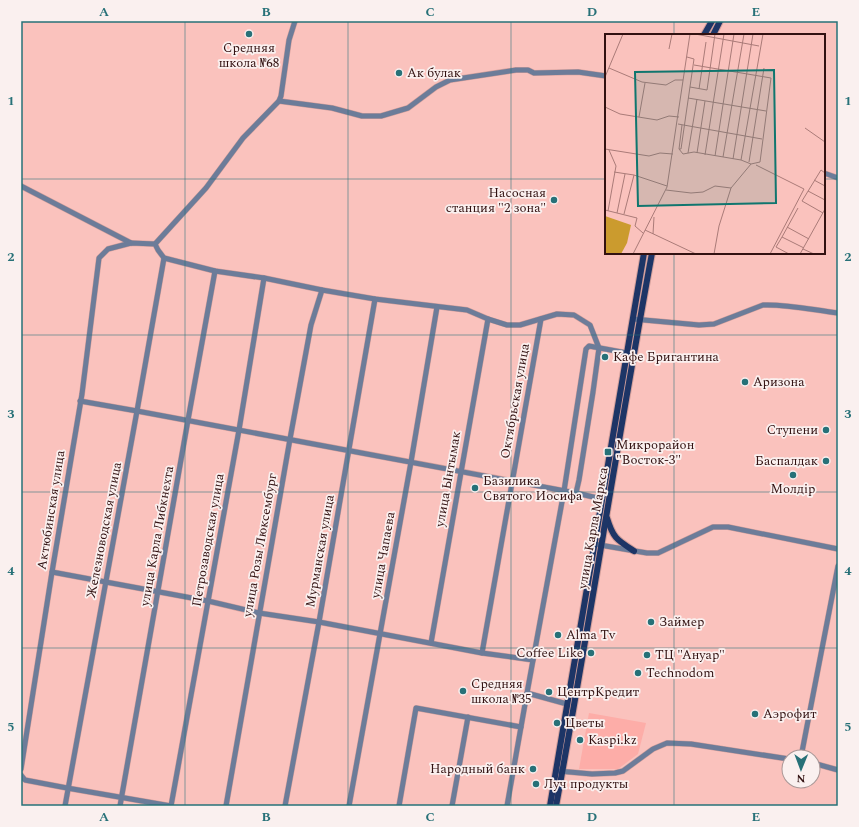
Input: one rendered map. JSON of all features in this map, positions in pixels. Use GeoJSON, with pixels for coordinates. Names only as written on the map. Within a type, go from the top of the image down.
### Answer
{"type":"FeatureCollection","features":[{"type":"Feature","properties":{"kind":"main road"},"geometry":{"type":"LineString","coordinates":[[705,34],[712,21]]}},
{"type":"Feature","properties":{"kind":"main road"},"geometry":{"type":"LineString","coordinates":[[714,34],[720,21]]}},
{"type":"Feature","properties":{"kind":"main road","name":"улица Карла Маркса"},"geometry":{"type":"LineString","coordinates":[[556,806],[567,704],[644,254]]}},
{"type":"Feature","properties":{"kind":"main road","name":"улица Карла Маркса"},"geometry":{"type":"LineString","coordinates":[[550,806],[559,771],[602,546],[652,254]]}},
{"type":"Feature","properties":{"kind":"main road"},"geometry":{"type":"LineString","coordinates":[[606,517],[612,532],[618,540],[634,551]]}},
{"type":"Feature","properties":{"kind":"street"},"geometry":{"type":"LineString","coordinates":[[155,244],[206,188],[243,138],[278,101],[281,96],[289,40],[296,21]]}},
{"type":"Feature","properties":{"kind":"street"},"geometry":{"type":"LineString","coordinates":[[278,101],[332,108],[362,116],[381,116],[408,108],[436,87],[450,80],[516,70],[528,70],[534,73],[578,72],[605,76]]}},
{"type":"Feature","properties":{"kind":"street"},"geometry":{"type":"LineString","coordinates":[[825,173],[838,178]]}},
{"type":"Feature","properties":{"kind":"street"},"geometry":{"type":"LineString","coordinates":[[21,186],[131,243],[155,244]]}},
{"type":"Feature","properties":{"kind":"street","name":"Актюбинская улица"},"geometry":{"type":"LineString","coordinates":[[21,769],[82,394],[100,258],[108,250],[131,243]]}},
{"type":"Feature","properties":{"kind":"street"},"geometry":{"type":"LineString","coordinates":[[155,244],[164,258],[215,271],[264,278],[375,299],[467,310],[488,320],[507,325],[520,325],[557,314],[574,315],[590,325],[599,348],[576,493]]}},
{"type":"Feature","properties":{"kind":"street","name":"Железноводская улица"},"geometry":{"type":"LineString","coordinates":[[65,806],[164,258]]}},
{"type":"Feature","properties":{"kind":"street","name":"улица Карла Либкнехта"},"geometry":{"type":"LineString","coordinates":[[120,806],[215,271]]}},
{"type":"Feature","properties":{"kind":"street","name":"Петрозаводская улица"},"geometry":{"type":"LineString","coordinates":[[171,806],[239,430],[264,278]]}},
{"type":"Feature","properties":{"kind":"street","name":"улица Розы Люксембург"},"geometry":{"type":"LineString","coordinates":[[226,806],[259,612],[311,325],[322,290]]}},
{"type":"Feature","properties":{"kind":"street","name":"Мурманская улица"},"geometry":{"type":"LineString","coordinates":[[285,806],[319,622],[375,299]]}},
{"type":"Feature","properties":{"kind":"street"},"geometry":{"type":"LineString","coordinates":[[632,318],[699,325],[714,324],[763,305],[781,305],[838,313]]}},
{"type":"Feature","properties":{"kind":"street","name":"улица Чапаева"},"geometry":{"type":"LineString","coordinates":[[349,806],[411,462],[437,307]]}},
{"type":"Feature","properties":{"kind":"street","name":"Октябрьская улица"},"geometry":{"type":"LineString","coordinates":[[482,653],[541,319]]}},
{"type":"Feature","properties":{"kind":"street","name":"улица Ынтымак"},"geometry":{"type":"LineString","coordinates":[[431,643],[488,320]]}},
{"type":"Feature","properties":{"kind":"street"},"geometry":{"type":"LineString","coordinates":[[507,806],[564,491],[586,349],[589,346],[627,353]]}},
{"type":"Feature","properties":{"kind":"street"},"geometry":{"type":"LineString","coordinates":[[80,401],[349,450],[602,499]]}},
{"type":"Feature","properties":{"kind":"street"},"geometry":{"type":"LineString","coordinates":[[594,544],[647,553],[658,553],[713,527],[728,527],[838,549]]}},
{"type":"Feature","properties":{"kind":"street"},"geometry":{"type":"LineString","coordinates":[[803,749],[838,566]]}},
{"type":"Feature","properties":{"kind":"street"},"geometry":{"type":"LineString","coordinates":[[52,572],[482,653],[533,660]]}},
{"type":"Feature","properties":{"kind":"street"},"geometry":{"type":"LineString","coordinates":[[527,693],[567,704]]}},
{"type":"Feature","properties":{"kind":"street"},"geometry":{"type":"LineString","coordinates":[[399,806],[416,708],[521,727]]}},
{"type":"Feature","properties":{"kind":"street"},"geometry":{"type":"LineString","coordinates":[[452,806],[468,717]]}},
{"type":"Feature","properties":{"kind":"street"},"geometry":{"type":"LineString","coordinates":[[559,771],[592,774],[615,774],[623,771],[656,747],[672,742],[781,758]]}},
{"type":"Feature","properties":{"kind":"street"},"geometry":{"type":"LineString","coordinates":[[821,765],[838,770]]}},
{"type":"Feature","properties":{"kind":"street"},"geometry":{"type":"LineString","coordinates":[[21,776],[25,780],[171,806]]}},
{"type":"Feature","properties":{"kind":"shaded area"},"geometry":{"type":"Polygon","coordinates":[[[589,713],[646,723],[638,754],[618,769],[579,769],[589,713]]]}},
{"type":"Feature","properties":{"kind":"place","name":"Средняя школа №68"},"geometry":{"type":"Point","coordinates":[249,34]}},
{"type":"Feature","properties":{"kind":"place","name":"Ак булак"},"geometry":{"type":"Point","coordinates":[399,73]}},
{"type":"Feature","properties":{"kind":"place","name":"Насосная станция \"2 зона\""},"geometry":{"type":"Point","coordinates":[554,200]}},
{"type":"Feature","properties":{"kind":"place","name":"Кафе Бригантина"},"geometry":{"type":"Point","coordinates":[605,357]}},
{"type":"Feature","properties":{"kind":"place","name":"Аризона"},"geometry":{"type":"Point","coordinates":[745,382]}},
{"type":"Feature","properties":{"kind":"place","name":"Ступени"},"geometry":{"type":"Point","coordinates":[826,430]}},
{"type":"Feature","properties":{"kind":"place","name":"Микрорайон \"Восток-3\""},"geometry":{"type":"Point","coordinates":[608,452]}},
{"type":"Feature","properties":{"kind":"place","name":"Баспалдак"},"geometry":{"type":"Point","coordinates":[826,461]}},
{"type":"Feature","properties":{"kind":"place","name":"Молдiр"},"geometry":{"type":"Point","coordinates":[793,475]}},
{"type":"Feature","properties":{"kind":"place","name":"Базилика Святого Иосифа"},"geometry":{"type":"Point","coordinates":[475,488]}},
{"type":"Feature","properties":{"kind":"place","name":"Займер"},"geometry":{"type":"Point","coordinates":[651,622]}},
{"type":"Feature","properties":{"kind":"place","name":"Alma Tv"},"geometry":{"type":"Point","coordinates":[558,635]}},
{"type":"Feature","properties":{"kind":"place","name":"Coffee Like"},"geometry":{"type":"Point","coordinates":[591,653]}},
{"type":"Feature","properties":{"kind":"place","name":"ТЦ \"Ануар\""},"geometry":{"type":"Point","coordinates":[647,655]}},
{"type":"Feature","properties":{"kind":"place","name":"Technodom"},"geometry":{"type":"Point","coordinates":[638,673]}},
{"type":"Feature","properties":{"kind":"place","name":"Средняя школа №35"},"geometry":{"type":"Point","coordinates":[463,691]}},
{"type":"Feature","properties":{"kind":"place","name":"ЦентрКредит"},"geometry":{"type":"Point","coordinates":[549,692]}},
{"type":"Feature","properties":{"kind":"place","name":"Аэрофит"},"geometry":{"type":"Point","coordinates":[755,714]}},
{"type":"Feature","properties":{"kind":"place","name":"Цветы"},"geometry":{"type":"Point","coordinates":[557,723]}},
{"type":"Feature","properties":{"kind":"place","name":"Kaspi.kz"},"geometry":{"type":"Point","coordinates":[580,740]}},
{"type":"Feature","properties":{"kind":"place","name":"Народный банк"},"geometry":{"type":"Point","coordinates":[533,769]}},
{"type":"Feature","properties":{"kind":"place","name":"Луч продукты"},"geometry":{"type":"Point","coordinates":[536,784]}}]}
